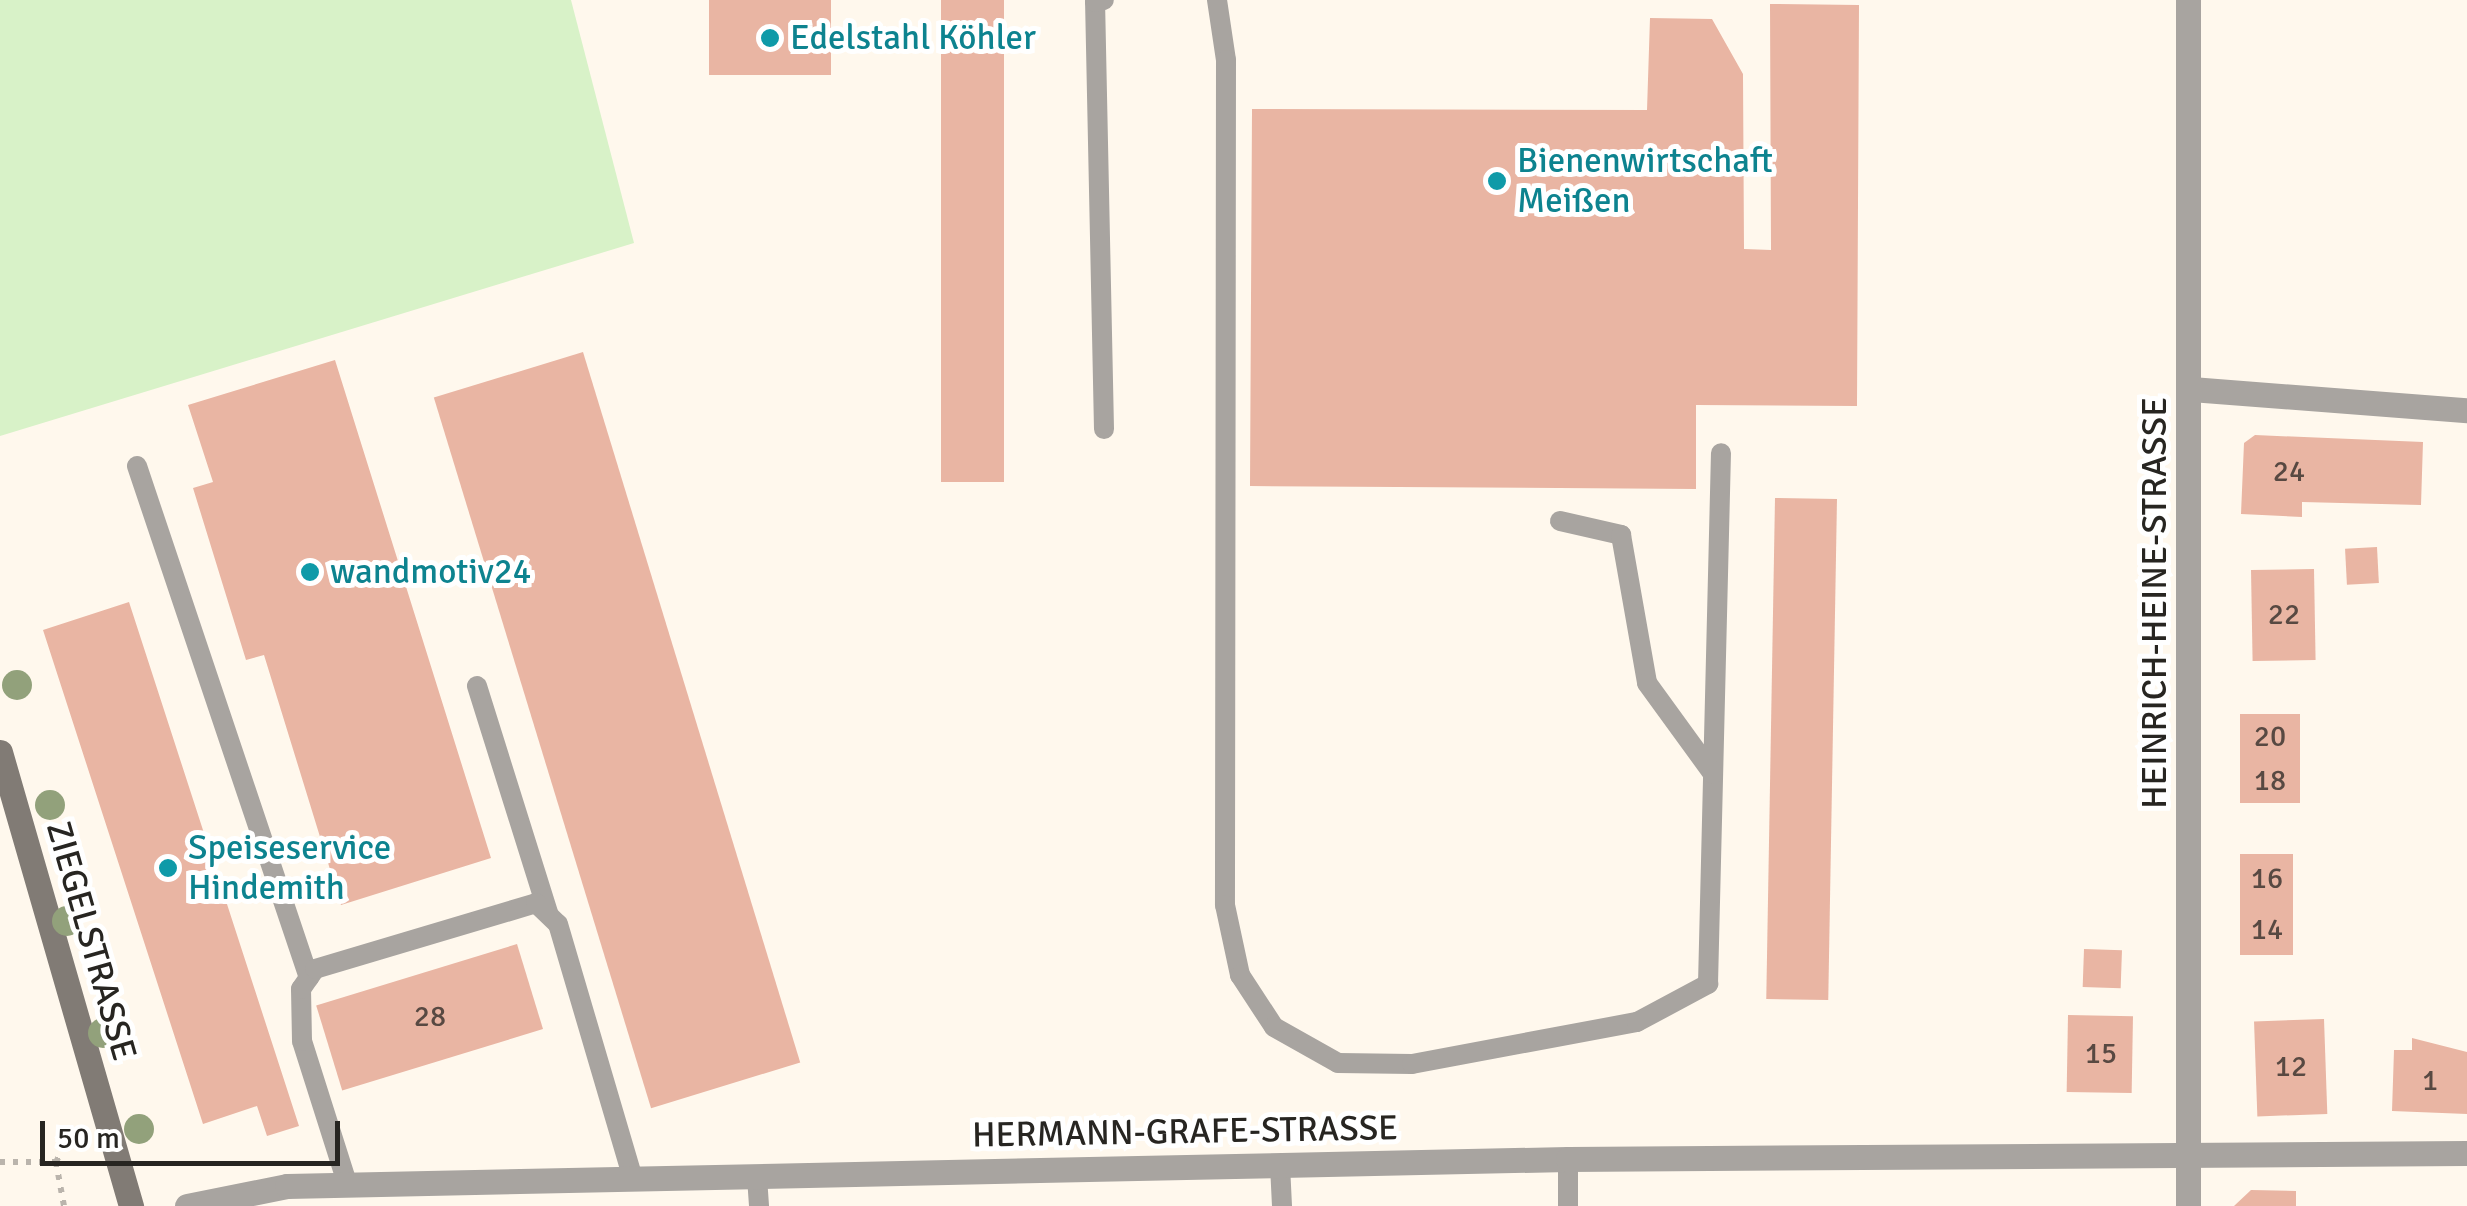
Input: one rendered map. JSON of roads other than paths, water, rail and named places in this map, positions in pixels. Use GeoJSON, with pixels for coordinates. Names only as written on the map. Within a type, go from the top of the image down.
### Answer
{"type":"FeatureCollection","features":[{"type":"Feature","properties":{"kind":"street","name":"HEINRICH-HEINE-STRASSE"},"geometry":{"type":"LineString","coordinates":[[2188,0],[2188,1206]]}},
{"type":"Feature","properties":{"kind":"street"},"geometry":{"type":"LineString","coordinates":[[2191,389],[2467,410]]}},
{"type":"Feature","properties":{"kind":"street","name":"ZIEGELSTRASSE"},"geometry":{"type":"LineString","coordinates":[[0,752],[131,1206]]}},
{"type":"Feature","properties":{"kind":"street","name":"HERMANN-GRAFE-STRASSE"},"geometry":{"type":"LineString","coordinates":[[187,1206],[348,1186],[381,1196],[633,1179],[757,1176],[1568,1158],[2188,1150],[2467,1153]]}},
{"type":"Feature","properties":{"kind":"lane"},"geometry":{"type":"LineString","coordinates":[[1104,0],[1096,2],[1104,429]]}},
{"type":"Feature","properties":{"kind":"lane"},"geometry":{"type":"LineString","coordinates":[[1217,0],[1226,60],[1225,905],[1240,975],[1274,1028],[1338,1064],[1412,1064],[1637,1022],[1708,984],[1720,452]]}},
{"type":"Feature","properties":{"kind":"lane"},"geometry":{"type":"LineString","coordinates":[[137,466],[309,978],[297,1011],[302,1042],[348,1186]]}},
{"type":"Feature","properties":{"kind":"lane"},"geometry":{"type":"LineString","coordinates":[[1560,521],[1621,535],[1647,682],[1713,774]]}},
{"type":"Feature","properties":{"kind":"lane"},"geometry":{"type":"LineString","coordinates":[[478,686],[633,1179]]}},
{"type":"Feature","properties":{"kind":"lane"},"geometry":{"type":"LineString","coordinates":[[309,978],[514,905],[536,903],[548,915]]}},
{"type":"Feature","properties":{"kind":"lane"},"geometry":{"type":"LineString","coordinates":[[1568,1158],[1568,1206]]}},
{"type":"Feature","properties":{"kind":"lane"},"geometry":{"type":"LineString","coordinates":[[1280,1165],[1282,1206]]}},
{"type":"Feature","properties":{"kind":"lane"},"geometry":{"type":"LineString","coordinates":[[757,1176],[759,1206]]}},
{"type":"Feature","properties":{"kind":"place","name":"Edelstahl Köhler"},"geometry":{"type":"Point","coordinates":[770,38]}},
{"type":"Feature","properties":{"kind":"place","name":"Bienenwirtschaft Meißen"},"geometry":{"type":"Point","coordinates":[1497,181]}},
{"type":"Feature","properties":{"kind":"place","name":"wandmotiv24"},"geometry":{"type":"Point","coordinates":[310,572]}},
{"type":"Feature","properties":{"kind":"place","name":"Speiseservice Hindemith"},"geometry":{"type":"Point","coordinates":[168,868]}}]}
